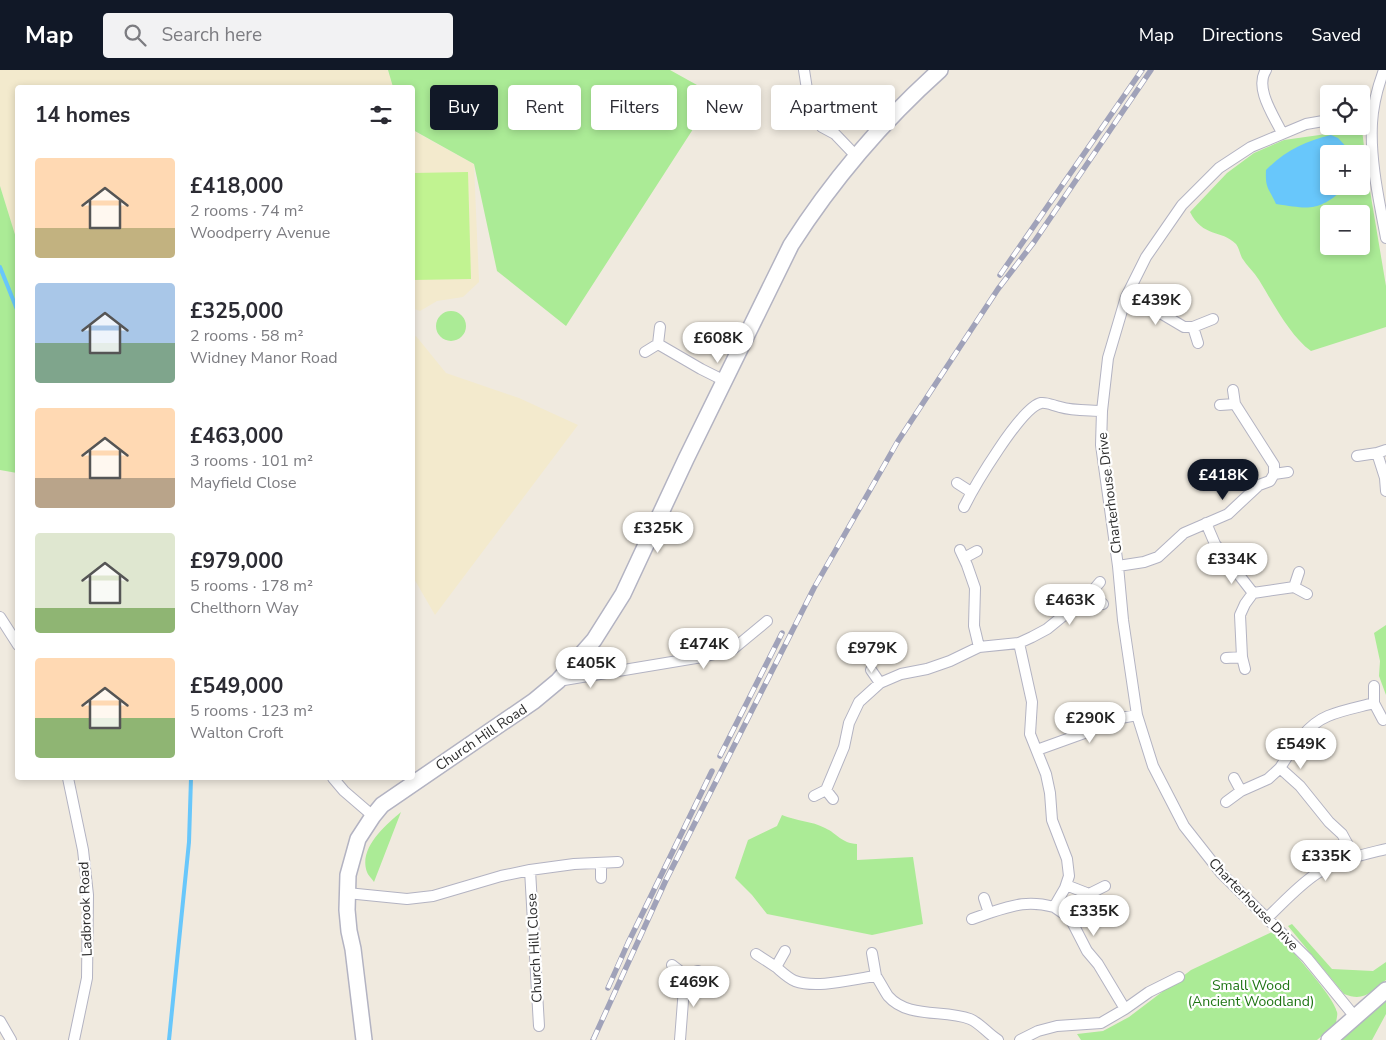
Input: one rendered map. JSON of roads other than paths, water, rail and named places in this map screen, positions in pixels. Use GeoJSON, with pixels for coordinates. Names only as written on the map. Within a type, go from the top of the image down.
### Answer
{"type":"FeatureCollection","features":[{"type":"Feature","properties":{"kind":"street"},"geometry":{"type":"LineString","coordinates":[[804,70],[812,115],[822,127],[835,134],[857,157]]}},
{"type":"Feature","properties":{"kind":"street","name":"Church Hill Road"},"geometry":{"type":"LineString","coordinates":[[364,1040],[353,949],[349,931],[347,893],[348,875],[358,839],[382,805],[534,701],[558,682],[594,640],[623,594],[662,509],[791,245],[811,213],[857,157],[893,116],[940,70]]}},
{"type":"Feature","properties":{"kind":"street"},"geometry":{"type":"LineString","coordinates":[[1266,70],[1262,76],[1262,89],[1282,134]]}},
{"type":"Feature","properties":{"kind":"street"},"geometry":{"type":"LineString","coordinates":[[1370,112],[1384,70]]}},
{"type":"Feature","properties":{"kind":"street","name":"Charterhouse Drive"},"geometry":{"type":"LineString","coordinates":[[1320,122],[1306,124],[1251,147],[1219,168],[1182,205],[1146,257],[1126,297],[1108,358],[1102,411],[1101,445],[1118,566],[1123,620],[1138,715],[1153,766],[1184,826],[1221,873],[1307,958],[1354,1017]]}},
{"type":"Feature","properties":{"kind":"street"},"geometry":{"type":"LineString","coordinates":[[1369,135],[1386,233]]}},
{"type":"Feature","properties":{"kind":"street"},"geometry":{"type":"LineString","coordinates":[[1126,297],[1184,327],[1193,327],[1213,319]]}},
{"type":"Feature","properties":{"kind":"street"},"geometry":{"type":"LineString","coordinates":[[658,344],[660,327]]}},
{"type":"Feature","properties":{"kind":"street"},"geometry":{"type":"LineString","coordinates":[[1193,327],[1198,343]]}},
{"type":"Feature","properties":{"kind":"street"},"geometry":{"type":"LineString","coordinates":[[658,344],[725,381]]}},
{"type":"Feature","properties":{"kind":"street"},"geometry":{"type":"LineString","coordinates":[[645,352],[658,344]]}},
{"type":"Feature","properties":{"kind":"street"},"geometry":{"type":"LineString","coordinates":[[1118,566],[1144,562],[1158,557],[1184,533],[1228,514],[1259,485],[1270,481],[1274,474],[1274,465],[1235,404],[1233,390]]}},
{"type":"Feature","properties":{"kind":"street"},"geometry":{"type":"LineString","coordinates":[[964,507],[971,492],[997,452],[1025,412],[1033,406],[1042,402],[1061,408],[1102,411]]}},
{"type":"Feature","properties":{"kind":"street"},"geometry":{"type":"LineString","coordinates":[[1220,405],[1235,404]]}},
{"type":"Feature","properties":{"kind":"street"},"geometry":{"type":"LineString","coordinates":[[1357,456],[1381,451],[1386,491]]}},
{"type":"Feature","properties":{"kind":"street"},"geometry":{"type":"LineString","coordinates":[[1274,474],[1288,472]]}},
{"type":"Feature","properties":{"kind":"street"},"geometry":{"type":"LineString","coordinates":[[956,483],[971,492]]}},
{"type":"Feature","properties":{"kind":"street"},"geometry":{"type":"LineString","coordinates":[[1206,523],[1215,544],[1253,593]]}},
{"type":"Feature","properties":{"kind":"street"},"geometry":{"type":"LineString","coordinates":[[977,551],[962,554],[975,588],[974,626],[980,647]]}},
{"type":"Feature","properties":{"kind":"street"},"geometry":{"type":"LineString","coordinates":[[1294,587],[1299,572]]}},
{"type":"Feature","properties":{"kind":"street"},"geometry":{"type":"LineString","coordinates":[[814,796],[826,790],[844,747],[848,722],[859,702],[880,683],[901,674],[927,669],[950,661],[980,647],[1020,643],[1047,629],[1090,594],[1100,582]]}},
{"type":"Feature","properties":{"kind":"street"},"geometry":{"type":"LineString","coordinates":[[1245,669],[1242,657],[1240,615],[1253,593],[1294,587],[1307,594]]}},
{"type":"Feature","properties":{"kind":"street"},"geometry":{"type":"LineString","coordinates":[[1090,594],[1103,604]]}},
{"type":"Feature","properties":{"kind":"street"},"geometry":{"type":"LineString","coordinates":[[0,617],[15,640]]}},
{"type":"Feature","properties":{"kind":"street"},"geometry":{"type":"LineString","coordinates":[[558,682],[732,650],[766,621]]}},
{"type":"Feature","properties":{"kind":"street"},"geometry":{"type":"LineString","coordinates":[[1020,643],[1032,702],[1030,734],[1046,774],[1050,793],[1052,820],[1067,859],[1069,876],[1054,907]]}},
{"type":"Feature","properties":{"kind":"street"},"geometry":{"type":"LineString","coordinates":[[1226,658],[1242,657]]}},
{"type":"Feature","properties":{"kind":"street"},"geometry":{"type":"LineString","coordinates":[[871,670],[880,683]]}},
{"type":"Feature","properties":{"kind":"street"},"geometry":{"type":"LineString","coordinates":[[1374,686],[1374,702],[1383,720]]}},
{"type":"Feature","properties":{"kind":"street"},"geometry":{"type":"LineString","coordinates":[[1226,802],[1241,791],[1268,779],[1280,768],[1294,746],[1308,731],[1327,717],[1374,702]]}},
{"type":"Feature","properties":{"kind":"street"},"geometry":{"type":"LineString","coordinates":[[1036,750],[1087,732],[1110,720],[1138,715]]}},
{"type":"Feature","properties":{"kind":"street"},"geometry":{"type":"LineString","coordinates":[[1280,768],[1300,786],[1329,822],[1342,834],[1348,845],[1351,858]]}},
{"type":"Feature","properties":{"kind":"street"},"geometry":{"type":"LineString","coordinates":[[1234,778],[1241,791]]}},
{"type":"Feature","properties":{"kind":"street","name":"Ladbrook Road"},"geometry":{"type":"LineString","coordinates":[[68,780],[83,850],[88,896],[87,978],[74,1040]]}},
{"type":"Feature","properties":{"kind":"street"},"geometry":{"type":"LineString","coordinates":[[335,780],[344,791],[373,816]]}},
{"type":"Feature","properties":{"kind":"street"},"geometry":{"type":"LineString","coordinates":[[826,790],[834,799]]}},
{"type":"Feature","properties":{"kind":"street"},"geometry":{"type":"LineString","coordinates":[[1267,918],[1293,892],[1317,873],[1351,858],[1386,849]]}},
{"type":"Feature","properties":{"kind":"street"},"geometry":{"type":"LineString","coordinates":[[347,893],[406,899],[433,896],[501,876],[530,870],[574,864],[618,862]]}},
{"type":"Feature","properties":{"kind":"street"},"geometry":{"type":"LineString","coordinates":[[601,863],[601,878]]}},
{"type":"Feature","properties":{"kind":"street","name":"Church Hill Close"},"geometry":{"type":"LineString","coordinates":[[530,870],[539,1026]]}},
{"type":"Feature","properties":{"kind":"street"},"geometry":{"type":"LineString","coordinates":[[1066,885],[1089,894],[1104,886]]}},
{"type":"Feature","properties":{"kind":"street"},"geometry":{"type":"LineString","coordinates":[[984,898],[989,913]]}},
{"type":"Feature","properties":{"kind":"street"},"geometry":{"type":"LineString","coordinates":[[972,919],[1018,904],[1038,903],[1054,907],[1070,918],[1087,952],[1098,964],[1125,1009]]}},
{"type":"Feature","properties":{"kind":"street"},"geometry":{"type":"LineString","coordinates":[[776,967],[785,951]]}},
{"type":"Feature","properties":{"kind":"street"},"geometry":{"type":"LineString","coordinates":[[872,953],[876,976],[888,995],[899,1006],[910,1010],[959,1016],[972,1020],[998,1040]]}},
{"type":"Feature","properties":{"kind":"street"},"geometry":{"type":"LineString","coordinates":[[756,954],[788,977],[812,985],[876,976]]}},
{"type":"Feature","properties":{"kind":"street"},"geometry":{"type":"LineString","coordinates":[[672,965],[684,975]]}},
{"type":"Feature","properties":{"kind":"street"},"geometry":{"type":"LineString","coordinates":[[684,975],[698,970]]}},
{"type":"Feature","properties":{"kind":"street"},"geometry":{"type":"LineString","coordinates":[[680,1040],[684,975]]}},
{"type":"Feature","properties":{"kind":"street"},"geometry":{"type":"LineString","coordinates":[[1020,1040],[1038,1031],[1057,1026],[1101,1023],[1164,983],[1179,977]]}},
{"type":"Feature","properties":{"kind":"street"},"geometry":{"type":"LineString","coordinates":[[1329,1040],[1386,990]]}},
{"type":"Feature","properties":{"kind":"street"},"geometry":{"type":"LineString","coordinates":[[0,1021],[11,1040]]}},
{"type":"Feature","properties":{"kind":"water"},"geometry":{"type":"Polygon","coordinates":[[[1331,135],[1338,138],[1345,145],[1320,145],[1320,195],[1337,195],[1313,207],[1276,204],[1267,185],[1266,170],[1281,157],[1313,140],[1331,135]]]}},
{"type":"Feature","properties":{"kind":"waterway"},"geometry":{"type":"LineString","coordinates":[[0,267],[15,304]]}},
{"type":"Feature","properties":{"kind":"waterway"},"geometry":{"type":"LineString","coordinates":[[169,1040],[189,842],[191,780]]}},
{"type":"Feature","properties":{"kind":"railway"},"geometry":{"type":"LineString","coordinates":[[1000,275],[1142,70]]}},
{"type":"Feature","properties":{"kind":"railway"},"geometry":{"type":"LineString","coordinates":[[593,1040],[666,880],[814,588],[898,441],[998,289],[1034,242],[1151,70]]}},
{"type":"Feature","properties":{"kind":"railway"},"geometry":{"type":"LineString","coordinates":[[720,756],[782,633]]}},
{"type":"Feature","properties":{"kind":"railway"},"geometry":{"type":"LineString","coordinates":[[608,988],[712,771]]}},
{"type":"Feature","properties":{"kind":"park label","name":"Small Wood (Ancient Woodland)"},"geometry":{"type":"Point","coordinates":[1251,994]}}]}
